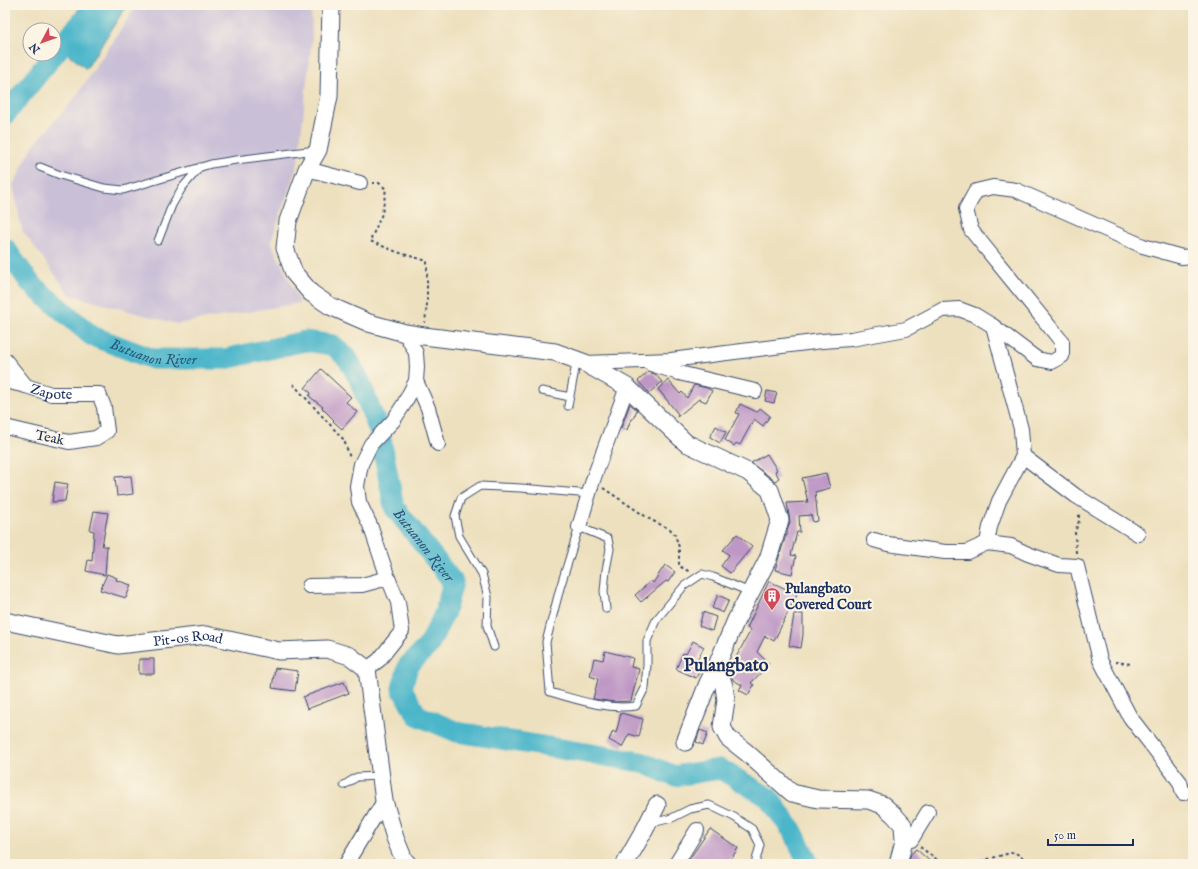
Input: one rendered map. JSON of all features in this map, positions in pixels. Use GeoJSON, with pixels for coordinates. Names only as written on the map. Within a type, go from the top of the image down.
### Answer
{"type":"FeatureCollection","features":[{"type":"Feature","properties":{"kind":"street"},"geometry":{"type":"LineString","coordinates":[[331,5],[330,96],[318,150],[307,169],[288,221],[285,248],[294,273],[311,293],[330,306],[369,323],[405,333],[555,352],[581,361],[626,387],[686,443],[748,472],[770,490],[780,520],[768,559],[736,620],[718,666],[708,683],[684,742]]}},
{"type":"Feature","properties":{"kind":"street"},"geometry":{"type":"LineString","coordinates":[[307,169],[360,183]]}},
{"type":"Feature","properties":{"kind":"street"},"geometry":{"type":"LineString","coordinates":[[581,361],[671,360],[851,339],[906,328],[942,310],[959,309],[975,315],[993,326],[1038,358],[1052,362],[1062,356],[1062,342],[971,230],[966,209],[976,191],[993,186],[1016,190],[1143,246],[1182,258],[1193,256]]}},
{"type":"Feature","properties":{"kind":"street"},"geometry":{"type":"LineString","coordinates":[[987,543],[990,527],[999,501],[1023,456],[1021,429],[993,326]]}},
{"type":"Feature","properties":{"kind":"street"},"geometry":{"type":"LineString","coordinates":[[405,333],[416,353],[418,367],[416,381],[393,421],[371,444],[361,464],[357,486],[359,502],[370,525],[398,602],[402,631],[379,660],[367,669],[384,801],[395,838],[404,860],[408,864]]}},
{"type":"Feature","properties":{"kind":"street"},"geometry":{"type":"LineString","coordinates":[[5,360],[26,386]]}},
{"type":"Feature","properties":{"kind":"street"},"geometry":{"type":"LineString","coordinates":[[643,361],[679,373],[755,391]]}},
{"type":"Feature","properties":{"kind":"street","name":"Zapote"},"geometry":{"type":"LineString","coordinates":[[5,381],[51,394],[99,394],[104,407],[107,430],[96,438]]}},
{"type":"Feature","properties":{"kind":"street"},"geometry":{"type":"LineString","coordinates":[[416,381],[428,408],[438,444]]}},
{"type":"Feature","properties":{"kind":"street"},"geometry":{"type":"LineString","coordinates":[[578,527],[626,387]]}},
{"type":"Feature","properties":{"kind":"street","name":"Teak"},"geometry":{"type":"LineString","coordinates":[[5,427],[69,442],[96,438]]}},
{"type":"Feature","properties":{"kind":"street"},"geometry":{"type":"LineString","coordinates":[[1023,456],[1076,496],[1138,534]]}},
{"type":"Feature","properties":{"kind":"street"},"geometry":{"type":"LineString","coordinates":[[874,540],[888,544],[945,552],[967,552],[987,543],[1011,546],[1059,565],[1077,566],[1100,660],[1130,717],[1180,782],[1183,793]]}},
{"type":"Feature","properties":{"kind":"street"},"geometry":{"type":"LineString","coordinates":[[309,586],[362,586],[388,578]]}},
{"type":"Feature","properties":{"kind":"street","name":"Pit-os Road"},"geometry":{"type":"LineString","coordinates":[[5,622],[118,645],[206,635],[279,651],[327,649],[350,656],[367,669]]}},
{"type":"Feature","properties":{"kind":"street"},"geometry":{"type":"LineString","coordinates":[[718,666],[724,686],[726,700],[722,727],[728,738],[792,793],[818,798],[868,800],[883,805],[903,825],[907,840]]}},
{"type":"Feature","properties":{"kind":"street"},"geometry":{"type":"LineString","coordinates":[[346,864],[384,801]]}},
{"type":"Feature","properties":{"kind":"street"},"geometry":{"type":"LineString","coordinates":[[625,864],[657,804]]}},
{"type":"Feature","properties":{"kind":"street"},"geometry":{"type":"LineString","coordinates":[[898,864],[907,840],[928,812]]}},
{"type":"Feature","properties":{"kind":"street"},"geometry":{"type":"LineString","coordinates":[[676,864],[697,830]]}},
{"type":"Feature","properties":{"kind":"lane"},"geometry":{"type":"LineString","coordinates":[[40,167],[60,175],[104,188],[123,190],[200,167],[236,160],[318,150]]}},
{"type":"Feature","properties":{"kind":"lane"},"geometry":{"type":"LineString","coordinates":[[158,241],[172,205],[182,188],[200,167]]}},
{"type":"Feature","properties":{"kind":"lane"},"geometry":{"type":"LineString","coordinates":[[568,406],[581,361]]}},
{"type":"Feature","properties":{"kind":"lane"},"geometry":{"type":"LineString","coordinates":[[542,391],[570,397]]}},
{"type":"Feature","properties":{"kind":"lane"},"geometry":{"type":"LineString","coordinates":[[494,647],[487,626],[488,597],[482,574],[459,536],[455,516],[461,498],[480,486],[590,494]]}},
{"type":"Feature","properties":{"kind":"lane"},"geometry":{"type":"LineString","coordinates":[[606,609],[604,591],[610,549],[608,539],[578,527],[546,642],[550,692],[598,705],[623,708],[636,706],[646,688],[647,641],[656,620],[684,586],[702,574],[750,592]]}},
{"type":"Feature","properties":{"kind":"lane"},"geometry":{"type":"LineString","coordinates":[[344,785],[357,777],[381,776]]}},
{"type":"Feature","properties":{"kind":"lane"},"geometry":{"type":"LineString","coordinates":[[645,829],[652,823],[672,818],[690,809],[709,805],[734,817],[752,829],[760,845],[755,864]]}},
{"type":"Feature","properties":{"kind":"path"},"geometry":{"type":"LineString","coordinates":[[386,189],[382,214],[370,241],[397,252],[428,261],[427,304],[424,336]]}},
{"type":"Feature","properties":{"kind":"path"},"geometry":{"type":"LineString","coordinates":[[293,384],[344,440],[351,463]]}},
{"type":"Feature","properties":{"kind":"path"},"geometry":{"type":"LineString","coordinates":[[593,480],[651,520],[670,528],[675,535],[678,548],[679,566],[698,577]]}},
{"type":"Feature","properties":{"kind":"path"},"geometry":{"type":"LineString","coordinates":[[1076,496],[1079,505],[1075,544],[1077,566]]}},
{"type":"Feature","properties":{"kind":"path"},"geometry":{"type":"LineString","coordinates":[[907,840],[943,864]]}},
{"type":"Feature","properties":{"kind":"path"},"geometry":{"type":"LineString","coordinates":[[970,864],[1014,852],[1033,864]]}},
{"type":"Feature","properties":{"kind":"shaded area"},"geometry":{"type":"Polygon","coordinates":[[[137,5],[311,5],[312,36],[298,162],[271,242],[300,303],[177,324],[70,295],[22,230],[13,185],[33,146],[75,98],[137,5]]]}},
{"type":"Feature","properties":{"kind":"water"},"geometry":{"type":"Polygon","coordinates":[[[82,5],[127,5],[86,69],[62,49],[62,31],[82,5]]]}},
{"type":"Feature","properties":{"kind":"building"},"geometry":{"type":"Polygon","coordinates":[[[321,369],[351,397],[346,402],[357,412],[342,429],[333,421],[334,420],[322,408],[323,407],[309,396],[311,393],[305,388],[321,369]]]}},
{"type":"Feature","properties":{"kind":"building"},"geometry":{"type":"Polygon","coordinates":[[[648,372],[655,374],[662,382],[649,393],[638,381],[648,372]]]}},
{"type":"Feature","properties":{"kind":"building"},"geometry":{"type":"Polygon","coordinates":[[[668,380],[680,394],[682,392],[687,398],[694,385],[707,388],[712,391],[706,402],[699,399],[677,417],[678,414],[658,389],[668,380]]]}},
{"type":"Feature","properties":{"kind":"building"},"geometry":{"type":"Polygon","coordinates":[[[767,391],[777,393],[774,403],[765,401],[767,391]]]}},
{"type":"Feature","properties":{"kind":"building"},"geometry":{"type":"Polygon","coordinates":[[[630,404],[637,410],[633,419],[631,419],[627,430],[621,428],[630,404]]]}},
{"type":"Feature","properties":{"kind":"building"},"geometry":{"type":"Polygon","coordinates":[[[740,404],[757,412],[760,408],[770,416],[763,426],[754,419],[740,445],[736,443],[734,446],[725,440],[739,414],[736,413],[740,404]]]}},
{"type":"Feature","properties":{"kind":"building"},"geometry":{"type":"Polygon","coordinates":[[[716,426],[726,432],[720,443],[710,437],[716,426]]]}},
{"type":"Feature","properties":{"kind":"building"},"geometry":{"type":"Polygon","coordinates":[[[767,454],[777,470],[775,471],[779,478],[775,481],[751,463],[767,454]]]}},
{"type":"Feature","properties":{"kind":"building"},"geometry":{"type":"Polygon","coordinates":[[[826,473],[830,488],[815,492],[818,521],[813,522],[811,515],[799,516],[800,532],[797,532],[791,555],[796,556],[792,574],[775,570],[786,535],[787,536],[790,522],[787,503],[808,502],[802,478],[826,473]]]}},
{"type":"Feature","properties":{"kind":"building"},"geometry":{"type":"Polygon","coordinates":[[[131,476],[133,494],[117,496],[115,477],[131,476]]]}},
{"type":"Feature","properties":{"kind":"building"},"geometry":{"type":"Polygon","coordinates":[[[55,482],[68,484],[65,501],[52,502],[55,482]]]}},
{"type":"Feature","properties":{"kind":"building"},"geometry":{"type":"Polygon","coordinates":[[[94,511],[108,513],[102,546],[107,546],[105,575],[86,571],[88,560],[92,561],[94,531],[90,530],[94,511]]]}},
{"type":"Feature","properties":{"kind":"building"},"geometry":{"type":"Polygon","coordinates":[[[737,534],[752,547],[730,573],[721,566],[729,555],[723,550],[737,534]]]}},
{"type":"Feature","properties":{"kind":"building"},"geometry":{"type":"Polygon","coordinates":[[[665,565],[675,572],[668,582],[666,581],[641,602],[635,595],[651,581],[653,583],[665,565]]]}},
{"type":"Feature","properties":{"kind":"building"},"geometry":{"type":"Polygon","coordinates":[[[107,574],[117,578],[116,580],[131,585],[126,598],[100,590],[107,574]]]}},
{"type":"Feature","properties":{"kind":"building"},"geometry":{"type":"Polygon","coordinates":[[[769,581],[797,594],[774,641],[765,636],[757,652],[769,664],[751,683],[754,685],[748,695],[739,690],[742,685],[733,680],[729,670],[751,630],[747,628],[769,581]]]}},
{"type":"Feature","properties":{"kind":"building"},"geometry":{"type":"Polygon","coordinates":[[[718,595],[729,600],[723,613],[712,608],[718,595]]]}},
{"type":"Feature","properties":{"kind":"building"},"geometry":{"type":"Polygon","coordinates":[[[703,612],[716,617],[712,631],[699,626],[703,612]]]}},
{"type":"Feature","properties":{"kind":"building"},"geometry":{"type":"Polygon","coordinates":[[[794,614],[803,614],[803,635],[801,648],[789,646],[794,614]]]}},
{"type":"Feature","properties":{"kind":"building"},"geometry":{"type":"Polygon","coordinates":[[[693,641],[704,647],[697,660],[704,663],[696,678],[676,669],[683,653],[686,654],[693,641]]]}},
{"type":"Feature","properties":{"kind":"building"},"geometry":{"type":"Polygon","coordinates":[[[605,651],[633,658],[631,667],[639,669],[631,701],[614,702],[593,699],[598,679],[590,676],[594,658],[603,660],[605,651]]]}},
{"type":"Feature","properties":{"kind":"building"},"geometry":{"type":"Polygon","coordinates":[[[139,659],[154,659],[154,674],[139,674],[139,659]]]}},
{"type":"Feature","properties":{"kind":"building"},"geometry":{"type":"Polygon","coordinates":[[[275,668],[298,671],[295,691],[272,688],[275,668]]]}},
{"type":"Feature","properties":{"kind":"building"},"geometry":{"type":"Polygon","coordinates":[[[344,682],[349,693],[307,709],[303,697],[344,682]]]}},
{"type":"Feature","properties":{"kind":"building"},"geometry":{"type":"Polygon","coordinates":[[[621,713],[643,719],[639,737],[629,734],[622,747],[609,740],[613,731],[616,733],[621,713]]]}},
{"type":"Feature","properties":{"kind":"building"},"geometry":{"type":"Polygon","coordinates":[[[700,730],[708,733],[703,745],[696,742],[700,730]]]}},
{"type":"Feature","properties":{"kind":"building"},"geometry":{"type":"Polygon","coordinates":[[[710,829],[738,848],[728,864],[686,864],[710,829]]]}},
{"type":"Feature","properties":{"kind":"building"},"geometry":{"type":"Polygon","coordinates":[[[916,849],[933,864],[908,864],[911,854],[916,849]]]}},
{"type":"Feature","properties":{"kind":"waterway","name":"Butuanon River"},"geometry":{"type":"LineString","coordinates":[[5,115],[69,36],[98,5]]}},
{"type":"Feature","properties":{"kind":"waterway","name":"Butuanon River"},"geometry":{"type":"LineString","coordinates":[[5,248],[31,284],[92,336],[153,359],[225,359],[305,341],[333,345],[348,359],[359,379],[380,434],[394,507],[453,582],[445,612],[429,645],[408,666],[402,689],[417,715],[457,732],[641,762],[674,776],[720,769],[768,797],[792,830],[809,864]]}},
{"type":"Feature","properties":{"kind":"place","name":"Pulangbato Covered Court"},"geometry":{"type":"Point","coordinates":[772,611]}},
{"type":"Feature","properties":{"kind":"district","name":"Pulangbato"},"geometry":{"type":"Point","coordinates":[726,665]}}]}
